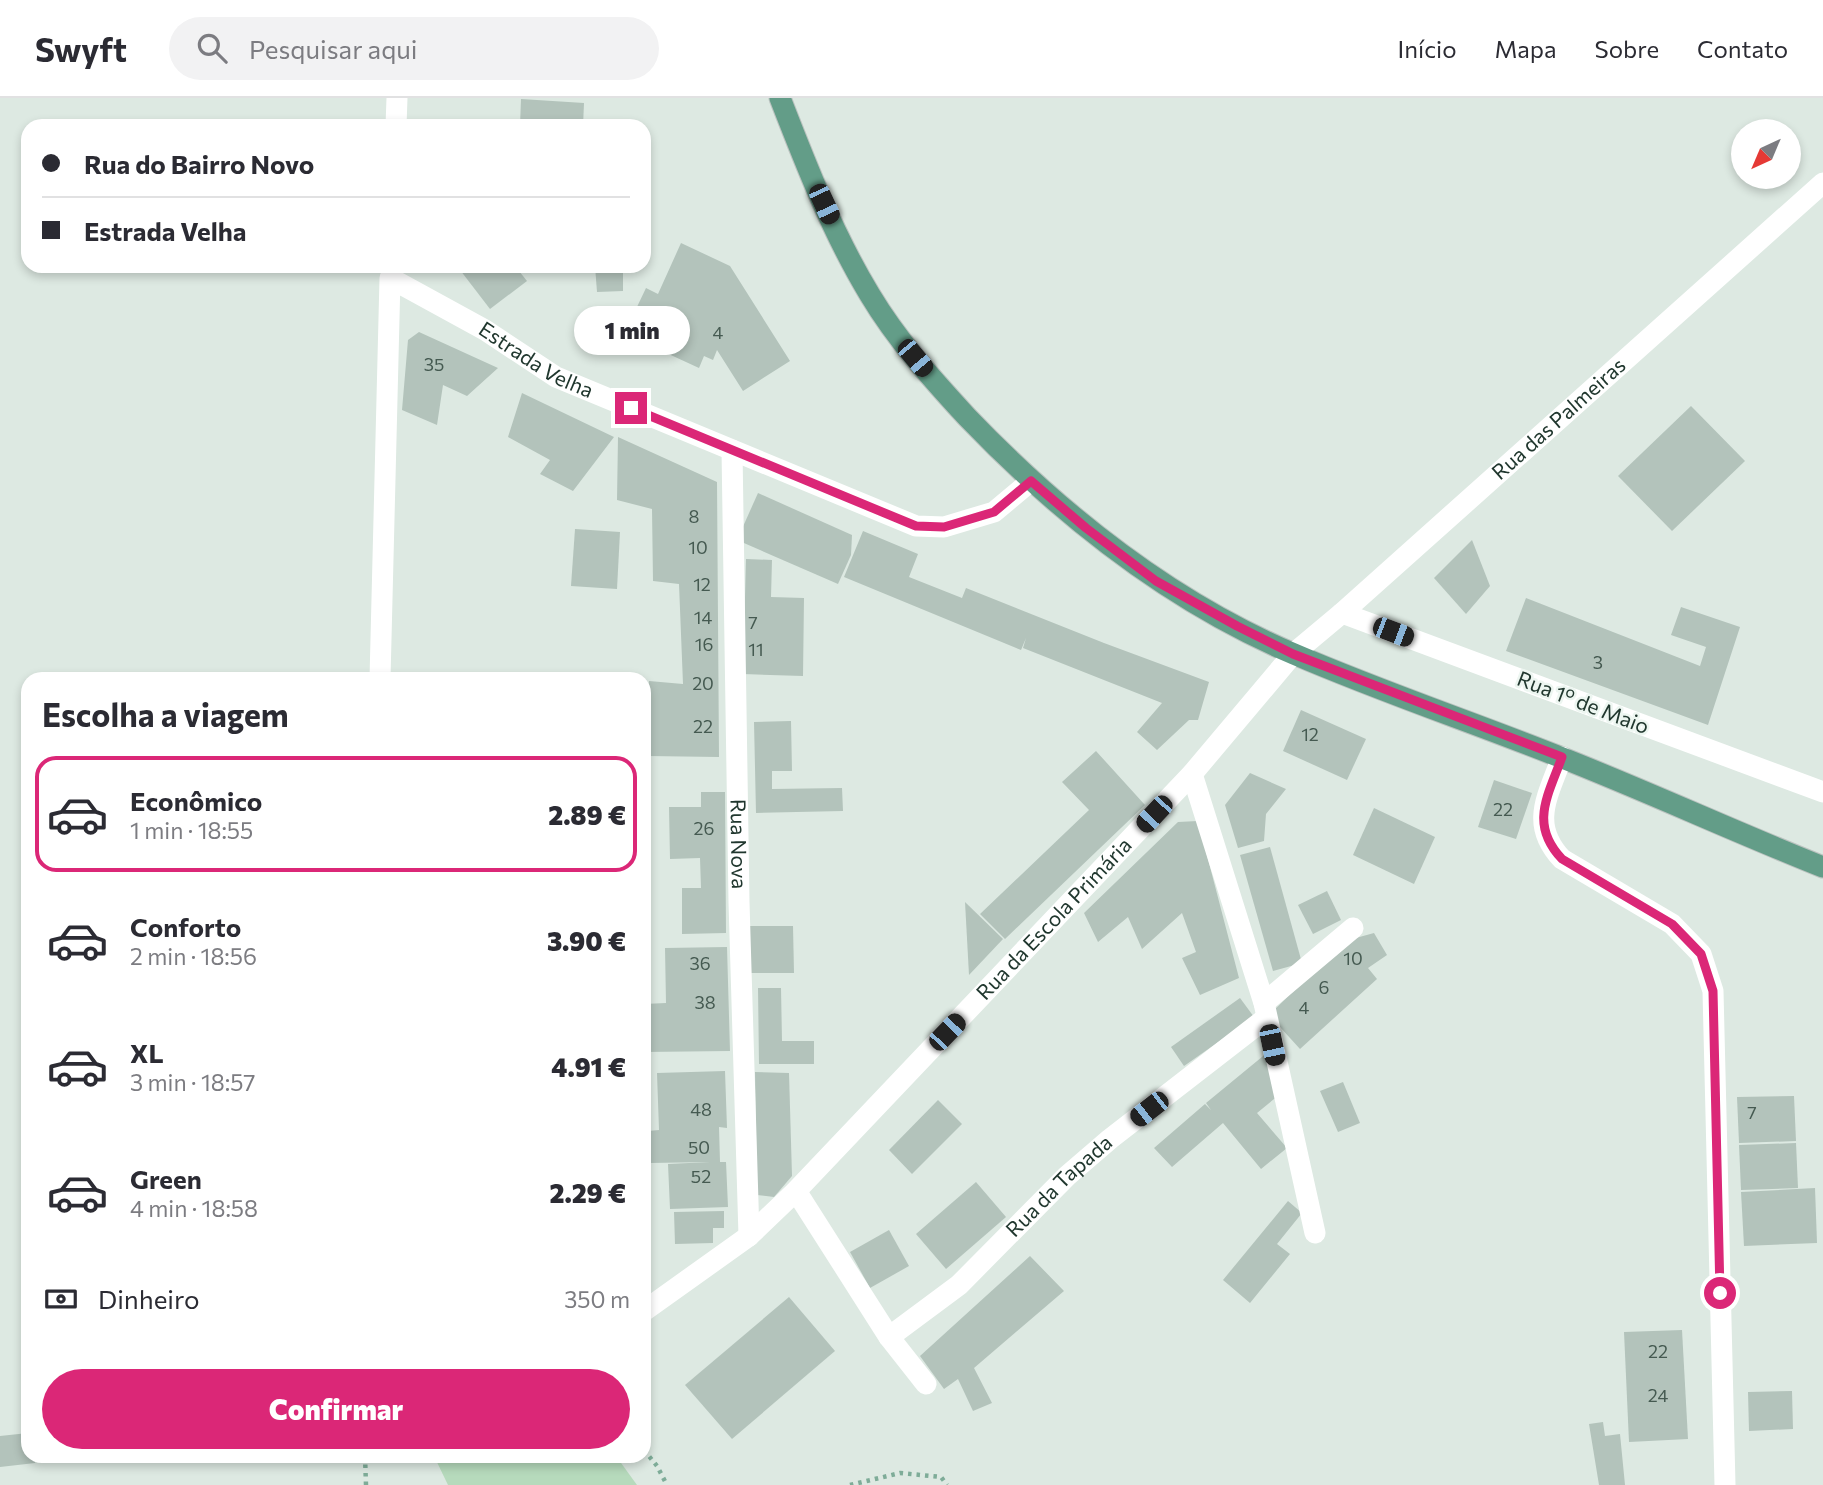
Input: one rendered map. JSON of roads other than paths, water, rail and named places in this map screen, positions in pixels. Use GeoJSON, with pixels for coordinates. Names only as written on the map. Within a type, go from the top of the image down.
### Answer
{"type":"FeatureCollection","features":[{"type":"Feature","properties":{"kind":"main road"},"geometry":{"type":"LineString","coordinates":[[780,98],[804,160],[870,296],[902,341],[942,390],[1031,481],[1086,528],[1156,581],[1293,654],[1562,757],[1823,867]]}},
{"type":"Feature","properties":{"kind":"street"},"geometry":{"type":"LineString","coordinates":[[396,119],[397,98]]}},
{"type":"Feature","properties":{"kind":"street","name":"Rua das Palmeiras"},"geometry":{"type":"LineString","coordinates":[[1293,654],[1823,183]]}},
{"type":"Feature","properties":{"kind":"street","name":"Estrada Velha"},"geometry":{"type":"LineString","coordinates":[[380,672],[390,273]]}},
{"type":"Feature","properties":{"kind":"street","name":"Estrada Velha"},"geometry":{"type":"LineString","coordinates":[[392,273],[556,377],[916,526],[944,527],[994,512],[1031,481]]}},
{"type":"Feature","properties":{"kind":"street","name":"Rua Nova"},"geometry":{"type":"LineString","coordinates":[[732,450],[739,902],[749,1236]]}},
{"type":"Feature","properties":{"kind":"street","name":"Rua 1º de Maio"},"geometry":{"type":"LineString","coordinates":[[1342,612],[1823,793]]}},
{"type":"Feature","properties":{"kind":"street","name":"Rua da Escola Primária"},"geometry":{"type":"LineString","coordinates":[[651,1306],[749,1236],[796,1191],[1192,774],[1293,654]]}},
{"type":"Feature","properties":{"kind":"street"},"geometry":{"type":"LineString","coordinates":[[1562,757],[1544,808],[1544,831],[1550,846],[1562,859],[1672,924],[1701,954],[1713,991],[1725,1485]]}},
{"type":"Feature","properties":{"kind":"street"},"geometry":{"type":"LineString","coordinates":[[1192,774],[1265,1010],[1315,1233]]}},
{"type":"Feature","properties":{"kind":"street","name":"Rua da Tapada"},"geometry":{"type":"LineString","coordinates":[[889,1337],[959,1285],[1067,1176],[1265,1010],[1353,928]]}},
{"type":"Feature","properties":{"kind":"street"},"geometry":{"type":"LineString","coordinates":[[796,1191],[889,1337],[926,1384]]}}]}
